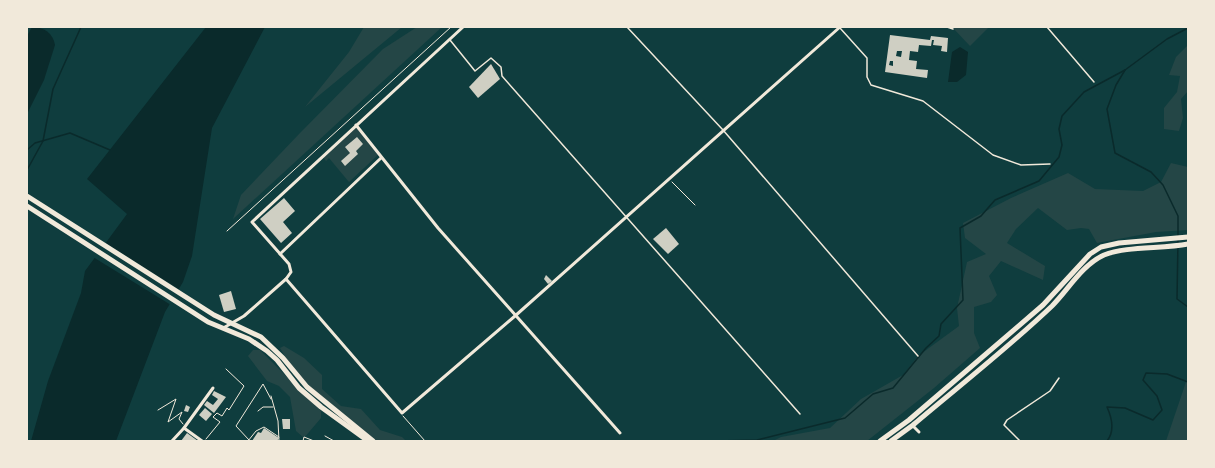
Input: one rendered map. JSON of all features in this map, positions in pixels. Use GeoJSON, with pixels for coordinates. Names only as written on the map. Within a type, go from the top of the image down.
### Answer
{"type":"FeatureCollection","features":[{"type":"Feature","properties":{"kind":"main road"},"geometry":{"type":"LineString","coordinates":[[27,196],[214,315],[234,323],[261,337],[283,358],[307,387],[374,441]]}},
{"type":"Feature","properties":{"kind":"main road"},"geometry":{"type":"LineString","coordinates":[[27,206],[208,322],[249,339],[267,351],[277,360],[299,388],[321,407],[368,441]]}},
{"type":"Feature","properties":{"kind":"main road"},"geometry":{"type":"LineString","coordinates":[[880,441],[909,420],[1050,298],[1090,254],[1101,247],[1119,243],[1188,237]]}},
{"type":"Feature","properties":{"kind":"main road"},"geometry":{"type":"LineString","coordinates":[[892,441],[913,425],[1053,306],[1088,267],[1105,255],[1120,251],[1173,247],[1188,244]]}},
{"type":"Feature","properties":{"kind":"main road"},"geometry":{"type":"LineString","coordinates":[[1050,298],[1053,306]]}},
{"type":"Feature","properties":{"kind":"street"},"geometry":{"type":"LineString","coordinates":[[224,328],[234,323],[286,279],[291,272],[289,264],[252,222],[463,27]]}},
{"type":"Feature","properties":{"kind":"street"},"geometry":{"type":"LineString","coordinates":[[286,279],[402,413],[515,316],[839,27]]}},
{"type":"Feature","properties":{"kind":"street"},"geometry":{"type":"LineString","coordinates":[[356,125],[438,228],[620,433]]}},
{"type":"Feature","properties":{"kind":"street"},"geometry":{"type":"LineString","coordinates":[[280,254],[381,158]]}},
{"type":"Feature","properties":{"kind":"street"},"geometry":{"type":"LineString","coordinates":[[172,441],[184,428],[213,388]]}},
{"type":"Feature","properties":{"kind":"street"},"geometry":{"type":"LineString","coordinates":[[909,420],[919,432]]}},
{"type":"Feature","properties":{"kind":"street"},"geometry":{"type":"LineString","coordinates":[[184,428],[203,441]]}},
{"type":"Feature","properties":{"kind":"lane"},"geometry":{"type":"LineString","coordinates":[[627,27],[723,130],[918,356]]}},
{"type":"Feature","properties":{"kind":"lane"},"geometry":{"type":"LineString","coordinates":[[839,27],[867,58],[867,77],[871,85],[923,101],[993,155],[1021,165],[1050,164]]}},
{"type":"Feature","properties":{"kind":"lane"},"geometry":{"type":"LineString","coordinates":[[947,27],[954,29]]}},
{"type":"Feature","properties":{"kind":"lane"},"geometry":{"type":"LineString","coordinates":[[1047,27],[1094,82]]}},
{"type":"Feature","properties":{"kind":"lane"},"geometry":{"type":"LineString","coordinates":[[450,40],[475,71],[492,58],[501,67],[502,76],[800,414]]}},
{"type":"Feature","properties":{"kind":"lane"},"geometry":{"type":"LineString","coordinates":[[1020,441],[1004,425],[1007,420],[1050,391],[1059,378]]}},
{"type":"Feature","properties":{"kind":"path"},"geometry":{"type":"LineString","coordinates":[[227,231],[451,27]]}},
{"type":"Feature","properties":{"kind":"path"},"geometry":{"type":"LineString","coordinates":[[669,179],[695,205]]}},
{"type":"Feature","properties":{"kind":"path"},"geometry":{"type":"LineString","coordinates":[[203,441],[220,422],[213,417],[217,413],[222,416],[227,408],[229,410],[244,386],[226,368]]}},
{"type":"Feature","properties":{"kind":"path"},"geometry":{"type":"LineString","coordinates":[[271,399],[262,384],[240,417],[236,426],[249,440],[256,431],[264,427],[279,437]]}},
{"type":"Feature","properties":{"kind":"path"},"geometry":{"type":"LineString","coordinates":[[270,396],[274,407],[279,441]]}},
{"type":"Feature","properties":{"kind":"path"},"geometry":{"type":"LineString","coordinates":[[158,410],[176,399],[168,422],[182,412],[178,419],[182,422],[184,428]]}},
{"type":"Feature","properties":{"kind":"path"},"geometry":{"type":"LineString","coordinates":[[258,411],[263,407],[274,407]]}},
{"type":"Feature","properties":{"kind":"path"},"geometry":{"type":"LineString","coordinates":[[402,413],[425,441]]}},
{"type":"Feature","properties":{"kind":"path"},"geometry":{"type":"LineString","coordinates":[[324,436],[334,441]]}},
{"type":"Feature","properties":{"kind":"path"},"geometry":{"type":"LineString","coordinates":[[303,441],[304,437],[314,441]]}},
{"type":"Feature","properties":{"kind":"shaded area"},"geometry":{"type":"Polygon","coordinates":[[[32,27],[40,28],[50,34],[55,45],[44,80],[27,114],[27,36],[32,27]]]}},
{"type":"Feature","properties":{"kind":"shaded area"},"geometry":{"type":"Polygon","coordinates":[[[206,27],[265,27],[212,128],[192,256],[183,282],[165,312],[116,441],[31,441],[48,381],[81,293],[85,271],[127,214],[87,179],[206,27]]]}},
{"type":"Feature","properties":{"kind":"shaded area"},"geometry":{"type":"Polygon","coordinates":[[[364,27],[402,27],[305,107],[349,52],[364,27]]]}},
{"type":"Feature","properties":{"kind":"shaded area"},"geometry":{"type":"Polygon","coordinates":[[[417,27],[442,27],[233,219],[241,195],[300,133],[383,49],[417,27]]]}},
{"type":"Feature","properties":{"kind":"shaded area"},"geometry":{"type":"Polygon","coordinates":[[[953,28],[988,28],[970,46],[953,28]]]}},
{"type":"Feature","properties":{"kind":"shaded area"},"geometry":{"type":"Polygon","coordinates":[[[1188,45],[1188,91],[1181,99],[1183,118],[1179,131],[1164,129],[1164,108],[1177,92],[1180,76],[1169,75],[1176,57],[1188,45]]]}},
{"type":"Feature","properties":{"kind":"shaded area"},"geometry":{"type":"Polygon","coordinates":[[[960,47],[968,52],[966,75],[957,82],[948,82],[952,52],[960,47]]]}},
{"type":"Feature","properties":{"kind":"shaded area"},"geometry":{"type":"Polygon","coordinates":[[[356,126],[379,154],[349,182],[329,158],[326,161],[323,157],[356,126]]]}},
{"type":"Feature","properties":{"kind":"shaded area"},"geometry":{"type":"Polygon","coordinates":[[[1171,163],[1188,167],[1188,230],[1156,232],[1097,243],[1089,229],[1081,228],[1067,230],[1038,208],[1016,229],[1007,243],[1045,266],[1043,280],[1001,261],[989,276],[997,295],[991,302],[974,307],[974,333],[980,348],[934,388],[867,441],[773,441],[781,437],[830,428],[861,399],[903,375],[918,356],[959,326],[957,308],[967,262],[986,254],[965,238],[963,223],[1011,198],[1068,173],[1095,189],[1143,191],[1161,182],[1171,163]]]}},
{"type":"Feature","properties":{"kind":"shaded area"},"geometry":{"type":"Polygon","coordinates":[[[284,346],[304,358],[322,375],[322,389],[341,406],[361,409],[380,430],[402,437],[406,441],[375,441],[323,398],[299,375],[280,348],[284,346]]]}},
{"type":"Feature","properties":{"kind":"shaded area"},"geometry":{"type":"Polygon","coordinates":[[[253,350],[260,350],[321,411],[321,418],[304,438],[296,431],[290,397],[279,386],[267,381],[248,356],[253,350]]]}},
{"type":"Feature","properties":{"kind":"shaded area"},"geometry":{"type":"Polygon","coordinates":[[[1187,379],[1188,441],[1166,441],[1187,379]]]}},
{"type":"Feature","properties":{"kind":"pier"},"geometry":{"type":"Polygon","coordinates":[[[104,242],[180,290],[171,305],[93,257],[104,242]]]}},
{"type":"Feature","properties":{"kind":"building"},"geometry":{"type":"Polygon","coordinates":[[[890,35],[930,40],[931,36],[948,38],[947,52],[941,51],[942,46],[933,45],[934,40],[932,40],[931,46],[919,45],[918,52],[910,51],[909,60],[917,61],[916,69],[928,70],[927,78],[885,72],[890,35]],[[897,51],[896,56],[901,57],[902,51],[897,51]],[[890,61],[889,65],[893,66],[893,61],[890,61]]]}},
{"type":"Feature","properties":{"kind":"building"},"geometry":{"type":"Polygon","coordinates":[[[491,64],[500,79],[478,98],[469,87],[491,64]]]}},
{"type":"Feature","properties":{"kind":"building"},"geometry":{"type":"Polygon","coordinates":[[[357,137],[363,144],[356,151],[358,154],[345,166],[341,161],[350,153],[345,147],[357,137]]]}},
{"type":"Feature","properties":{"kind":"building"},"geometry":{"type":"Polygon","coordinates":[[[284,198],[295,211],[283,222],[292,233],[281,243],[260,219],[284,198]]]}},
{"type":"Feature","properties":{"kind":"building"},"geometry":{"type":"Polygon","coordinates":[[[666,228],[679,244],[668,254],[653,239],[666,228]]]}},
{"type":"Feature","properties":{"kind":"building"},"geometry":{"type":"Polygon","coordinates":[[[546,275],[552,281],[548,284],[544,279],[546,275]]]}},
{"type":"Feature","properties":{"kind":"building"},"geometry":{"type":"Polygon","coordinates":[[[231,291],[236,309],[224,312],[219,295],[231,291]]]}},
{"type":"Feature","properties":{"kind":"building"},"geometry":{"type":"Polygon","coordinates":[[[214,391],[226,397],[214,413],[204,405],[207,401],[213,405],[218,399],[212,395],[214,391]]]}},
{"type":"Feature","properties":{"kind":"building"},"geometry":{"type":"Polygon","coordinates":[[[186,405],[190,407],[188,412],[184,411],[186,405]]]}},
{"type":"Feature","properties":{"kind":"building"},"geometry":{"type":"Polygon","coordinates":[[[205,408],[212,414],[206,421],[199,415],[205,408]]]}},
{"type":"Feature","properties":{"kind":"building"},"geometry":{"type":"Polygon","coordinates":[[[282,419],[290,419],[290,429],[283,429],[282,419]]]}},
{"type":"Feature","properties":{"kind":"building"},"geometry":{"type":"Polygon","coordinates":[[[264,428],[279,438],[277,441],[252,441],[258,432],[261,433],[264,428]]]}},
{"type":"Feature","properties":{"kind":"building"},"geometry":{"type":"Polygon","coordinates":[[[187,433],[198,441],[181,441],[187,433]]]}},
{"type":"Feature","properties":{"kind":"waterway"},"geometry":{"type":"LineString","coordinates":[[27,170],[43,141],[53,89],[81,27]]}},
{"type":"Feature","properties":{"kind":"waterway"},"geometry":{"type":"LineString","coordinates":[[1178,236],[1178,216],[1163,185],[1151,172],[1115,153],[1107,109],[1116,85],[1125,70],[1167,39],[1188,28]]}},
{"type":"Feature","properties":{"kind":"waterway"},"geometry":{"type":"LineString","coordinates":[[717,441],[757,440],[845,418],[873,394],[893,388],[926,348],[939,336],[941,324],[963,300],[960,228],[981,216],[995,200],[1039,181],[1059,157],[1062,145],[1059,129],[1062,116],[1084,92],[1125,70]]}},
{"type":"Feature","properties":{"kind":"waterway"},"geometry":{"type":"LineString","coordinates":[[27,150],[35,143],[70,133],[110,150]]}},
{"type":"Feature","properties":{"kind":"waterway"},"geometry":{"type":"LineString","coordinates":[[1178,240],[1177,299],[1188,307]]}},
{"type":"Feature","properties":{"kind":"waterway"},"geometry":{"type":"LineString","coordinates":[[1107,441],[1110,437],[1112,429],[1107,407],[1125,408],[1153,420],[1162,410],[1157,396],[1143,380],[1146,373],[1167,374],[1188,382]]}}]}
